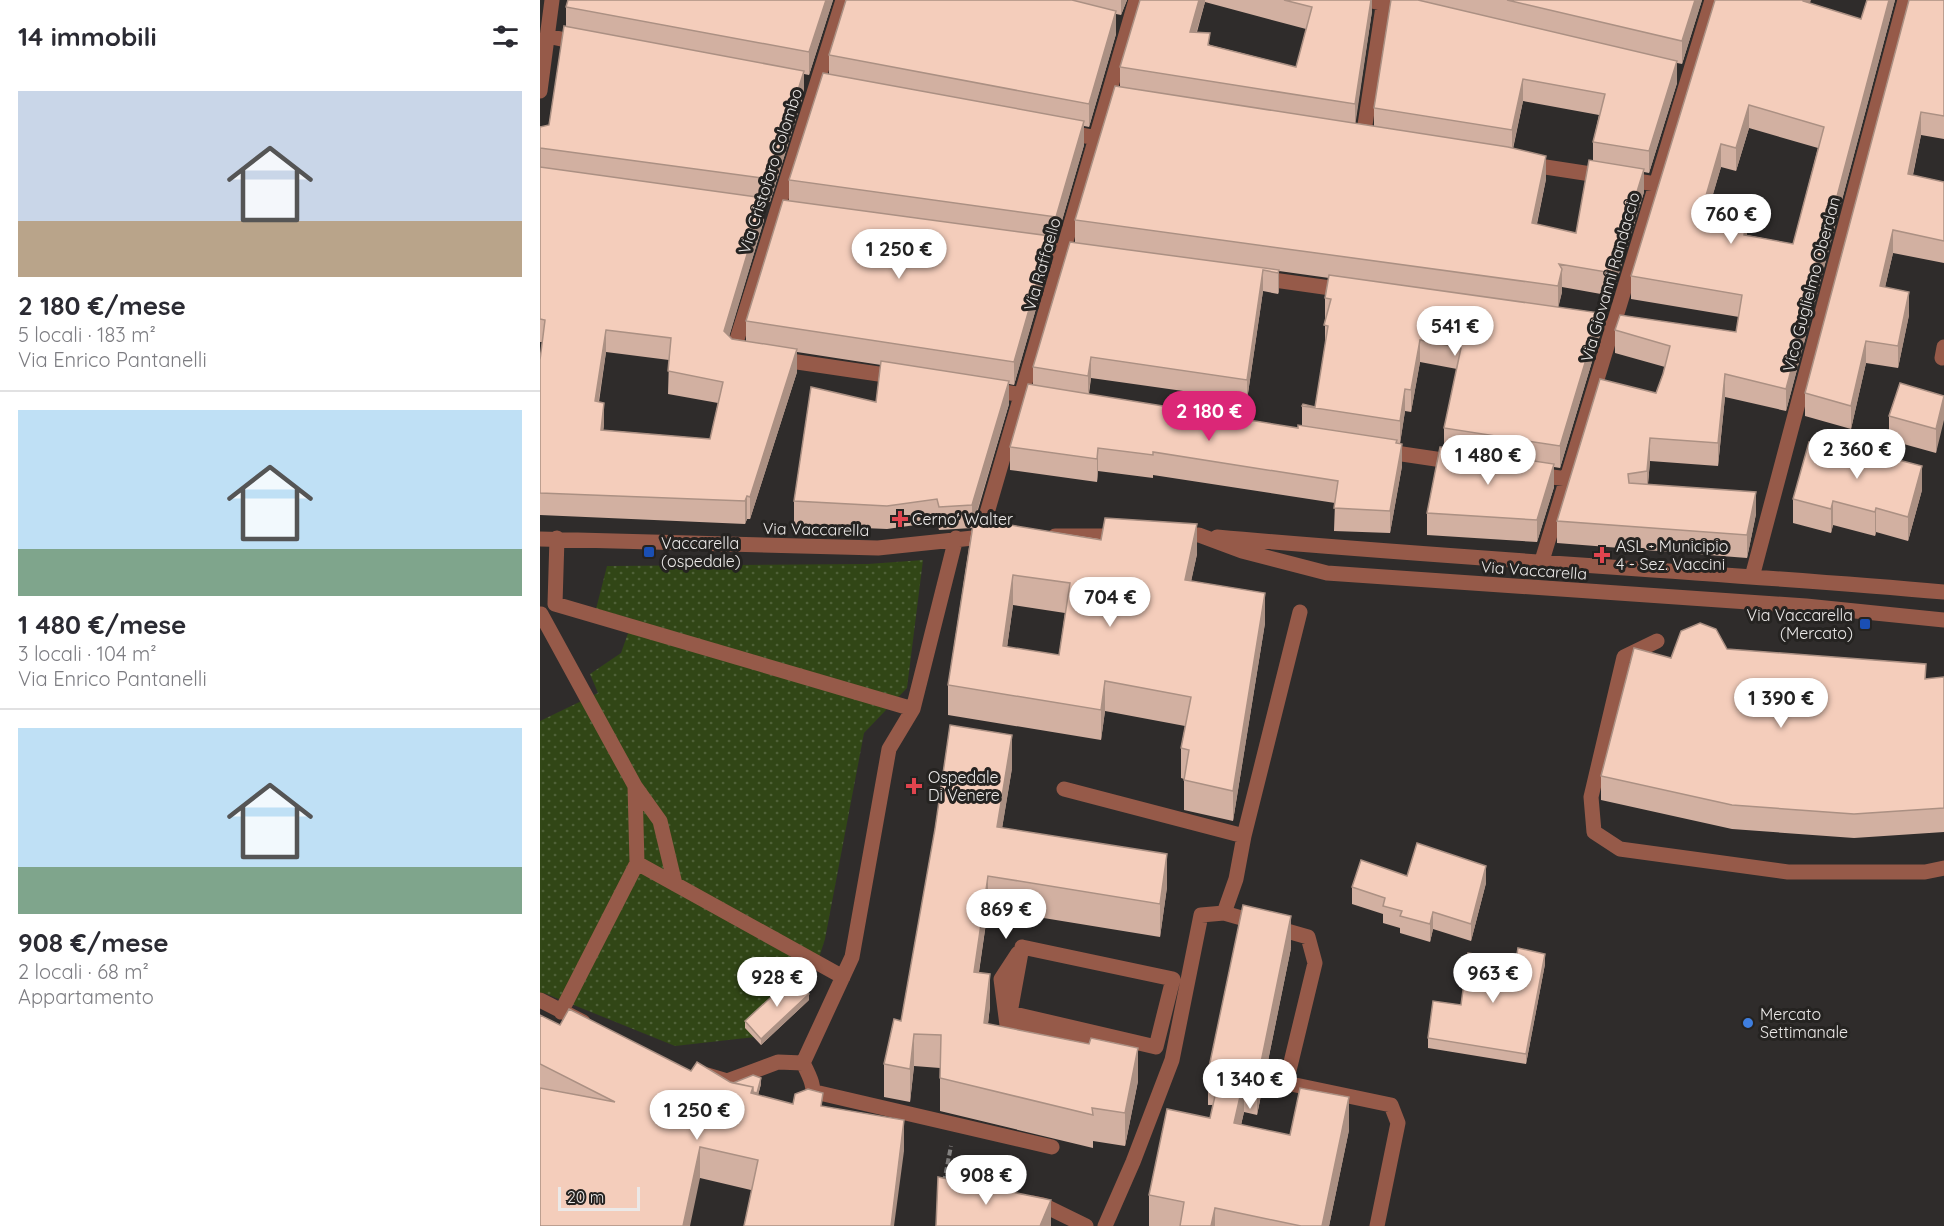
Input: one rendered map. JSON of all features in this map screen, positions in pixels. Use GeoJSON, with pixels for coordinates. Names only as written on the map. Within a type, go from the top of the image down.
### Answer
{"type":"FeatureCollection","features":[{"type":"Feature","properties":{"kind":"street"},"geometry":{"type":"LineString","coordinates":[[540,91],[552,0]]}},
{"type":"Feature","properties":{"kind":"street","name":"Via Cristoforo Colombo"},"geometry":{"type":"LineString","coordinates":[[843,0],[815,87],[769,210],[733,352],[918,380]]}},
{"type":"Feature","properties":{"kind":"street","name":"Via Raffaello"},"geometry":{"type":"LineString","coordinates":[[980,537],[1096,138],[1115,99],[1123,26],[1136,0]]}},
{"type":"Feature","properties":{"kind":"street"},"geometry":{"type":"LineString","coordinates":[[1368,0],[1429,15]]}},
{"type":"Feature","properties":{"kind":"street","name":"Via Giovanni Randaccio"},"geometry":{"type":"LineString","coordinates":[[1541,564],[1615,327],[1684,75],[1712,0]]}},
{"type":"Feature","properties":{"kind":"street","name":"Vico Guglielmo Oberdan"},"geometry":{"type":"LineString","coordinates":[[1752,577],[1905,0]]}},
{"type":"Feature","properties":{"kind":"street"},"geometry":{"type":"LineString","coordinates":[[1363,138],[1383,2]]}},
{"type":"Feature","properties":{"kind":"street"},"geometry":{"type":"LineString","coordinates":[[547,36],[594,45]]}},
{"type":"Feature","properties":{"kind":"street"},"geometry":{"type":"LineString","coordinates":[[1050,130],[1096,138]]}},
{"type":"Feature","properties":{"kind":"street"},"geometry":{"type":"LineString","coordinates":[[1515,162],[1656,184]]}},
{"type":"Feature","properties":{"kind":"street"},"geometry":{"type":"LineString","coordinates":[[769,210],[798,214]]}},
{"type":"Feature","properties":{"kind":"street"},"geometry":{"type":"LineString","coordinates":[[1018,245],[1099,257]]}},
{"type":"Feature","properties":{"kind":"street"},"geometry":{"type":"LineString","coordinates":[[1240,276],[1357,292]]}},
{"type":"Feature","properties":{"kind":"street"},"geometry":{"type":"LineString","coordinates":[[1568,320],[1615,327]]}},
{"type":"Feature","properties":{"kind":"street"},"geometry":{"type":"LineString","coordinates":[[976,388],[1058,401]]}},
{"type":"Feature","properties":{"kind":"street"},"geometry":{"type":"LineString","coordinates":[[1366,448],[1473,465]]}},
{"type":"Feature","properties":{"kind":"street"},"geometry":{"type":"LineString","coordinates":[[1521,472],[1568,480]]}},
{"type":"Feature","properties":{"kind":"street","name":"Via Vaccarella"},"geometry":{"type":"LineString","coordinates":[[1165,535],[1199,535],[1541,564],[1944,592]]}},
{"type":"Feature","properties":{"kind":"street","name":"Via Vaccarella"},"geometry":{"type":"LineString","coordinates":[[1199,535],[1242,552],[1327,573],[1806,606],[1944,620]]}},
{"type":"Feature","properties":{"kind":"street","name":"Via Vaccarella"},"geometry":{"type":"LineString","coordinates":[[540,539],[878,548],[956,538],[1003,536]]}},
{"type":"Feature","properties":{"kind":"street"},"geometry":{"type":"LineString","coordinates":[[1038,536],[1142,536]]}},
{"type":"Feature","properties":{"kind":"street"},"geometry":{"type":"LineString","coordinates":[[555,604],[557,538]]}},
{"type":"Feature","properties":{"kind":"street"},"geometry":{"type":"LineString","coordinates":[[802,1063],[852,957],[889,749],[913,709],[956,538]]}},
{"type":"Feature","properties":{"kind":"street"},"geometry":{"type":"LineString","coordinates":[[555,604],[913,709]]}},
{"type":"Feature","properties":{"kind":"street"},"geometry":{"type":"LineString","coordinates":[[555,604],[541,614],[634,786],[660,821],[675,884]]}},
{"type":"Feature","properties":{"kind":"street"},"geometry":{"type":"LineString","coordinates":[[1224,913],[1236,879],[1244,836],[1300,612]]}},
{"type":"Feature","properties":{"kind":"street"},"geometry":{"type":"LineString","coordinates":[[1657,641],[1624,657],[1591,797],[1593,831],[1620,849],[1788,872],[1926,872],[1944,868]]}},
{"type":"Feature","properties":{"kind":"street"},"geometry":{"type":"LineString","coordinates":[[561,1011],[637,863],[634,786]]}},
{"type":"Feature","properties":{"kind":"street"},"geometry":{"type":"LineString","coordinates":[[1064,789],[1244,836]]}},
{"type":"Feature","properties":{"kind":"street"},"geometry":{"type":"LineString","coordinates":[[637,863],[843,977]]}},
{"type":"Feature","properties":{"kind":"street"},"geometry":{"type":"LineString","coordinates":[[1105,1226],[1133,1162],[1172,1060],[1201,915],[1224,913],[1308,937],[1315,963],[1286,1083],[1391,1105],[1398,1123],[1377,1226]]}},
{"type":"Feature","properties":{"kind":"street"},"geometry":{"type":"LineString","coordinates":[[1022,947],[1189,974]]}},
{"type":"Feature","properties":{"kind":"street"},"geometry":{"type":"LineString","coordinates":[[1022,947],[1173,980],[1156,1047],[1010,1013],[1022,947]]}},
{"type":"Feature","properties":{"kind":"street"},"geometry":{"type":"LineString","coordinates":[[1022,947],[1001,979],[1007,1025],[1172,1060]]}},
{"type":"Feature","properties":{"kind":"street"},"geometry":{"type":"LineString","coordinates":[[540,1000],[600,1031]]}},
{"type":"Feature","properties":{"kind":"street"},"geometry":{"type":"LineString","coordinates":[[716,1093],[690,1074],[727,1081],[778,1062],[802,1063]]}},
{"type":"Feature","properties":{"kind":"street"},"geometry":{"type":"LineString","coordinates":[[788,1114],[798,1116],[813,1102],[813,1081],[802,1063]]}},
{"type":"Feature","properties":{"kind":"street"},"geometry":{"type":"LineString","coordinates":[[814,1092],[1052,1147]]}},
{"type":"Feature","properties":{"kind":"street"},"geometry":{"type":"LineString","coordinates":[[1021,1201],[1043,1205],[1080,1225]]}},
{"type":"Feature","properties":{"kind":"path"},"geometry":{"type":"LineString","coordinates":[[944,1187],[954,1124]]}},
{"type":"Feature","properties":{"kind":"green space"},"geometry":{"type":"Polygon","coordinates":[[[923,560],[907,688],[864,733],[825,939],[810,986],[770,1009],[755,1037],[675,1046],[544,993],[540,1000],[540,721],[598,693],[590,674],[621,653],[633,619],[596,609],[607,566],[868,564],[923,560]]]}},
{"type":"Feature","properties":{"kind":"building"},"geometry":{"type":"Polygon","coordinates":[[[568,0],[826,0],[809,52],[566,7],[568,0]]]}},
{"type":"Feature","properties":{"kind":"building"},"geometry":{"type":"Polygon","coordinates":[[[846,0],[1072,0],[1116,11],[1089,104],[829,55],[846,0]]]}},
{"type":"Feature","properties":{"kind":"building"},"geometry":{"type":"Polygon","coordinates":[[[1140,0],[1199,0],[1190,32],[1210,33],[1208,45],[1296,67],[1312,7],[1284,0],[1371,0],[1355,104],[1120,67],[1140,0]]]}},
{"type":"Feature","properties":{"kind":"building"},"geometry":{"type":"Polygon","coordinates":[[[1391,0],[1418,0],[1677,61],[1649,151],[1593,142],[1605,94],[1523,79],[1512,130],[1374,108],[1391,0]]]}},
{"type":"Feature","properties":{"kind":"building"},"geometry":{"type":"Polygon","coordinates":[[[1507,0],[1695,0],[1682,41],[1507,0]]]}},
{"type":"Feature","properties":{"kind":"building"},"geometry":{"type":"Polygon","coordinates":[[[1715,0],[1803,0],[1861,19],[1867,0],[1889,0],[1786,389],[1725,374],[1718,443],[1650,438],[1647,471],[1628,474],[1629,483],[1756,492],[1747,535],[1557,521],[1600,379],[1656,393],[1663,374],[1670,346],[1615,330],[1620,315],[1736,332],[1742,295],[1631,276],[1715,0]],[[1749,105],[1736,148],[1721,144],[1703,206],[1742,214],[1740,221],[1747,222],[1744,235],[1793,244],[1824,127],[1749,105]]]}},
{"type":"Feature","properties":{"kind":"building"},"geometry":{"type":"Polygon","coordinates":[[[1909,0],[1944,0],[1944,116],[1921,112],[1908,174],[1944,182],[1944,241],[1893,230],[1880,286],[1909,292],[1898,346],[1866,341],[1851,406],[1805,393],[1909,0]]]}},
{"type":"Feature","properties":{"kind":"building"},"geometry":{"type":"Polygon","coordinates":[[[564,26],[804,71],[770,179],[540,148],[540,127],[549,125],[564,26]]]}},
{"type":"Feature","properties":{"kind":"building"},"geometry":{"type":"Polygon","coordinates":[[[823,73],[1084,121],[1056,217],[789,180],[823,73]]]}},
{"type":"Feature","properties":{"kind":"building"},"geometry":{"type":"Polygon","coordinates":[[[1115,86],[1508,147],[1546,156],[1532,223],[1576,233],[1589,160],[1644,169],[1612,273],[1559,264],[1562,269],[1558,286],[1075,220],[1115,86]]]}},
{"type":"Feature","properties":{"kind":"building"},"geometry":{"type":"Polygon","coordinates":[[[540,167],[764,198],[724,331],[732,339],[797,349],[750,497],[747,496],[745,501],[540,493],[540,360],[545,320],[540,319],[540,167]],[[606,330],[595,401],[604,403],[601,430],[710,439],[723,382],[668,371],[671,338],[606,330]]]}},
{"type":"Feature","properties":{"kind":"building"},"geometry":{"type":"Polygon","coordinates":[[[783,200],[1050,236],[1014,362],[746,321],[783,200]]]}},
{"type":"Feature","properties":{"kind":"building"},"geometry":{"type":"Polygon","coordinates":[[[1070,242],[1279,270],[1278,273],[1263,270],[1247,380],[1091,357],[1088,376],[1033,367],[1070,242]]]}},
{"type":"Feature","properties":{"kind":"building"},"geometry":{"type":"Polygon","coordinates":[[[1329,275],[1600,313],[1560,446],[1444,428],[1461,348],[1420,340],[1411,390],[1405,389],[1400,421],[1302,406],[1303,404],[1315,407],[1328,326],[1324,325],[1331,299],[1325,298],[1329,275]]]}},
{"type":"Feature","properties":{"kind":"building"},"geometry":{"type":"Polygon","coordinates":[[[881,361],[1009,381],[972,505],[939,507],[937,499],[887,506],[794,501],[811,387],[876,402],[881,361]]]}},
{"type":"Feature","properties":{"kind":"building"},"geometry":{"type":"Polygon","coordinates":[[[1900,383],[1944,396],[1936,429],[1889,416],[1900,383]]]}},
{"type":"Feature","properties":{"kind":"building"},"geometry":{"type":"Polygon","coordinates":[[[1028,384],[1298,428],[1298,425],[1397,440],[1396,443],[1402,444],[1390,511],[1334,508],[1338,481],[1153,452],[1153,455],[1098,448],[1097,459],[1010,447],[1028,384]]]}},
{"type":"Feature","properties":{"kind":"building"},"geometry":{"type":"Polygon","coordinates":[[[1809,442],[1839,450],[1840,445],[1922,466],[1908,517],[1876,508],[1875,512],[1833,501],[1831,509],[1793,499],[1809,442]]]}},
{"type":"Feature","properties":{"kind":"building"},"geometry":{"type":"Polygon","coordinates":[[[1440,447],[1554,464],[1537,520],[1427,513],[1440,447]]]}},
{"type":"Feature","properties":{"kind":"building"},"geometry":{"type":"Polygon","coordinates":[[[1105,518],[1197,524],[1185,580],[1265,593],[1233,791],[1184,780],[1189,750],[1181,748],[1191,697],[1105,681],[1101,710],[948,685],[974,519],[1101,540],[1105,518]],[[1013,575],[1003,646],[1059,655],[1070,583],[1013,575]]]}},
{"type":"Feature","properties":{"kind":"building"},"geometry":{"type":"Polygon","coordinates":[[[1700,623],[1716,629],[1727,649],[1926,664],[1925,679],[1944,677],[1944,808],[1854,814],[1732,805],[1601,776],[1634,648],[1671,658],[1681,631],[1700,623]]]}},
{"type":"Feature","properties":{"kind":"building"},"geometry":{"type":"Polygon","coordinates":[[[950,725],[1012,735],[997,827],[1167,854],[1160,904],[988,876],[974,972],[990,974],[984,1023],[1089,1044],[1091,1038],[1138,1048],[1125,1113],[1092,1108],[1093,1115],[940,1078],[941,1035],[914,1034],[910,1069],[884,1064],[894,1019],[901,1021],[935,829],[950,725]]]}},
{"type":"Feature","properties":{"kind":"building"},"geometry":{"type":"Polygon","coordinates":[[[1417,843],[1486,866],[1471,924],[1433,912],[1430,924],[1400,916],[1402,911],[1383,906],[1385,898],[1352,887],[1361,860],[1407,876],[1417,843]]]}},
{"type":"Feature","properties":{"kind":"building"},"geometry":{"type":"Polygon","coordinates":[[[1243,905],[1291,916],[1257,1082],[1244,1079],[1234,1123],[1290,1135],[1300,1088],[1349,1097],[1322,1226],[1301,1226],[1215,1208],[1211,1226],[1180,1226],[1184,1202],[1149,1195],[1167,1109],[1210,1118],[1220,1074],[1208,1072],[1243,905]]]}},
{"type":"Feature","properties":{"kind":"building"},"geometry":{"type":"Polygon","coordinates":[[[1518,948],[1545,954],[1526,1054],[1428,1038],[1433,1001],[1461,1005],[1468,953],[1516,960],[1518,948]]]}},
{"type":"Feature","properties":{"kind":"building"},"geometry":{"type":"Polygon","coordinates":[[[793,977],[809,994],[761,1039],[745,1021],[793,977]]]}},
{"type":"Feature","properties":{"kind":"building"},"geometry":{"type":"Polygon","coordinates":[[[569,1009],[691,1071],[697,1062],[730,1082],[753,1087],[751,1093],[793,1104],[795,1094],[808,1089],[823,1093],[821,1106],[904,1120],[891,1226],[744,1226],[758,1160],[700,1147],[683,1226],[540,1226],[540,1088],[615,1102],[540,1064],[540,1015],[560,1025],[569,1009]]]}},
{"type":"Feature","properties":{"kind":"building"},"geometry":{"type":"Polygon","coordinates":[[[753,1075],[761,1078],[757,1093],[753,1092],[753,1087],[733,1083],[753,1075]]]}},
{"type":"Feature","properties":{"kind":"building"},"geometry":{"type":"Polygon","coordinates":[[[938,1177],[1051,1200],[1040,1226],[936,1226],[938,1177]]]}},
{"type":"Feature","properties":{"kind":"place","name":"Cerno' Walter"},"geometry":{"type":"Point","coordinates":[900,519]}},
{"type":"Feature","properties":{"kind":"place","name":"Vaccarella (ospedale)"},"geometry":{"type":"Point","coordinates":[649,552]}},
{"type":"Feature","properties":{"kind":"place","name":"ASL - Municipio 4 - Sez. Vaccini"},"geometry":{"type":"Point","coordinates":[1602,555]}},
{"type":"Feature","properties":{"kind":"place","name":"Via Vaccarella (Mercato)"},"geometry":{"type":"Point","coordinates":[1865,624]}},
{"type":"Feature","properties":{"kind":"place","name":"Ospedale Di Venere"},"geometry":{"type":"Point","coordinates":[914,786]}},
{"type":"Feature","properties":{"kind":"place","name":"Mercato Settimanale"},"geometry":{"type":"Point","coordinates":[1748,1023]}}]}
